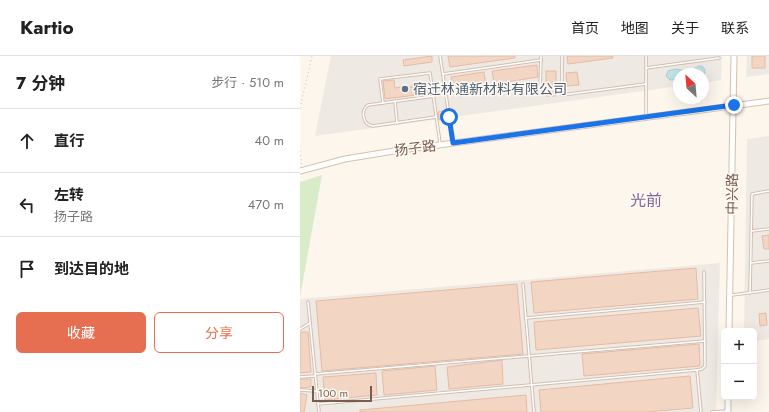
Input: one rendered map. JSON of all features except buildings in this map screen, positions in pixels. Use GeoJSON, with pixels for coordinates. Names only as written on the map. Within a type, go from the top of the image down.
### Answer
{"type":"FeatureCollection","features":[{"type":"Feature","properties":{"kind":"street","name":"中兴路"},"geometry":{"type":"LineString","coordinates":[[729,328],[734,56]]}},
{"type":"Feature","properties":{"kind":"street","name":"扬子路"},"geometry":{"type":"LineString","coordinates":[[302,171],[345,159],[453,143],[769,101]]}},
{"type":"Feature","properties":{"kind":"street"},"geometry":{"type":"LineString","coordinates":[[728,400],[728,411]]}},
{"type":"Feature","properties":{"kind":"lane"},"geometry":{"type":"LineString","coordinates":[[440,56],[453,143]]}},
{"type":"Feature","properties":{"kind":"lane"},"geometry":{"type":"LineString","coordinates":[[540,93],[541,56]]}},
{"type":"Feature","properties":{"kind":"lane"},"geometry":{"type":"LineString","coordinates":[[562,56],[562,95],[646,84]]}},
{"type":"Feature","properties":{"kind":"lane"},"geometry":{"type":"LineString","coordinates":[[646,56],[646,117]]}},
{"type":"Feature","properties":{"kind":"lane"},"geometry":{"type":"LineString","coordinates":[[646,68],[719,58]]}},
{"type":"Feature","properties":{"kind":"lane"},"geometry":{"type":"LineString","coordinates":[[443,74],[541,60]]}},
{"type":"Feature","properties":{"kind":"lane"},"geometry":{"type":"LineString","coordinates":[[383,103],[380,79],[430,72],[440,145]]}},
{"type":"Feature","properties":{"kind":"lane"},"geometry":{"type":"LineString","coordinates":[[434,96],[368,105],[363,114],[367,124],[370,126],[436,117]]}},
{"type":"Feature","properties":{"kind":"lane"},"geometry":{"type":"LineString","coordinates":[[395,102],[397,123]]}},
{"type":"Feature","properties":{"kind":"lane"},"geometry":{"type":"LineString","coordinates":[[750,293],[752,194],[769,191]]}},
{"type":"Feature","properties":{"kind":"lane"},"geometry":{"type":"LineString","coordinates":[[752,231],[769,229]]}},
{"type":"Feature","properties":{"kind":"lane"},"geometry":{"type":"LineString","coordinates":[[751,263],[769,261]]}},
{"type":"Feature","properties":{"kind":"lane"},"geometry":{"type":"LineString","coordinates":[[318,404],[702,369],[705,366],[704,272]]}},
{"type":"Feature","properties":{"kind":"lane"},"geometry":{"type":"LineString","coordinates":[[523,284],[534,412]]}},
{"type":"Feature","properties":{"kind":"lane"},"geometry":{"type":"LineString","coordinates":[[730,295],[769,290]]}},
{"type":"Feature","properties":{"kind":"lane"},"geometry":{"type":"LineString","coordinates":[[308,302],[319,412]]}},
{"type":"Feature","properties":{"kind":"lane"},"geometry":{"type":"LineString","coordinates":[[526,318],[705,302]]}},
{"type":"Feature","properties":{"kind":"lane"},"geometry":{"type":"LineString","coordinates":[[300,329],[310,324]]}},
{"type":"Feature","properties":{"kind":"lane"},"geometry":{"type":"LineString","coordinates":[[300,377],[705,341]]}},
{"type":"Feature","properties":{"kind":"lane"},"geometry":{"type":"LineString","coordinates":[[697,370],[700,412]]}},
{"type":"Feature","properties":{"kind":"lane"},"geometry":{"type":"LineString","coordinates":[[300,390],[317,391]]}},
{"type":"Feature","properties":{"kind":"lane"},"geometry":{"type":"LineString","coordinates":[[712,412],[728,411]]}},
{"type":"Feature","properties":{"kind":"path"},"geometry":{"type":"LineString","coordinates":[[300,108],[312,56]]}},
{"type":"Feature","properties":{"kind":"path"},"geometry":{"type":"LineString","coordinates":[[300,151],[302,171]]}},
{"type":"Feature","properties":{"kind":"shaded area"},"geometry":{"type":"Polygon","coordinates":[[[331,56],[722,56],[721,80],[709,82],[709,68],[673,68],[673,87],[315,136],[331,56]]]}},
{"type":"Feature","properties":{"kind":"shaded area"},"geometry":{"type":"Polygon","coordinates":[[[747,56],[769,56],[769,74],[746,77],[747,56]]]}},
{"type":"Feature","properties":{"kind":"shaded area"},"geometry":{"type":"Polygon","coordinates":[[[769,136],[769,339],[757,341],[757,328],[744,328],[747,139],[769,136]]]}},
{"type":"Feature","properties":{"kind":"shaded area"},"geometry":{"type":"Polygon","coordinates":[[[720,263],[716,412],[300,412],[300,299],[720,263]]]}},
{"type":"Feature","properties":{"kind":"green space"},"geometry":{"type":"Polygon","coordinates":[[[322,175],[300,297],[300,182],[322,175]]]}},
{"type":"Feature","properties":{"kind":"water"},"geometry":{"type":"Polygon","coordinates":[[[673,70],[673,80],[670,80],[666,76],[668,71],[673,70]]]}},
{"type":"Feature","properties":{"kind":"place","name":"宿迁林通新材料有限公司"},"geometry":{"type":"Point","coordinates":[405,89]}},
{"type":"Feature","properties":{"kind":"district","name":"光前"},"geometry":{"type":"Point","coordinates":[646,200]}},
{"type":"Feature","properties":{"kind":"route"},"geometry":{"type":"LineString","coordinates":[[449,117],[453,143],[734,105]]}}]}
